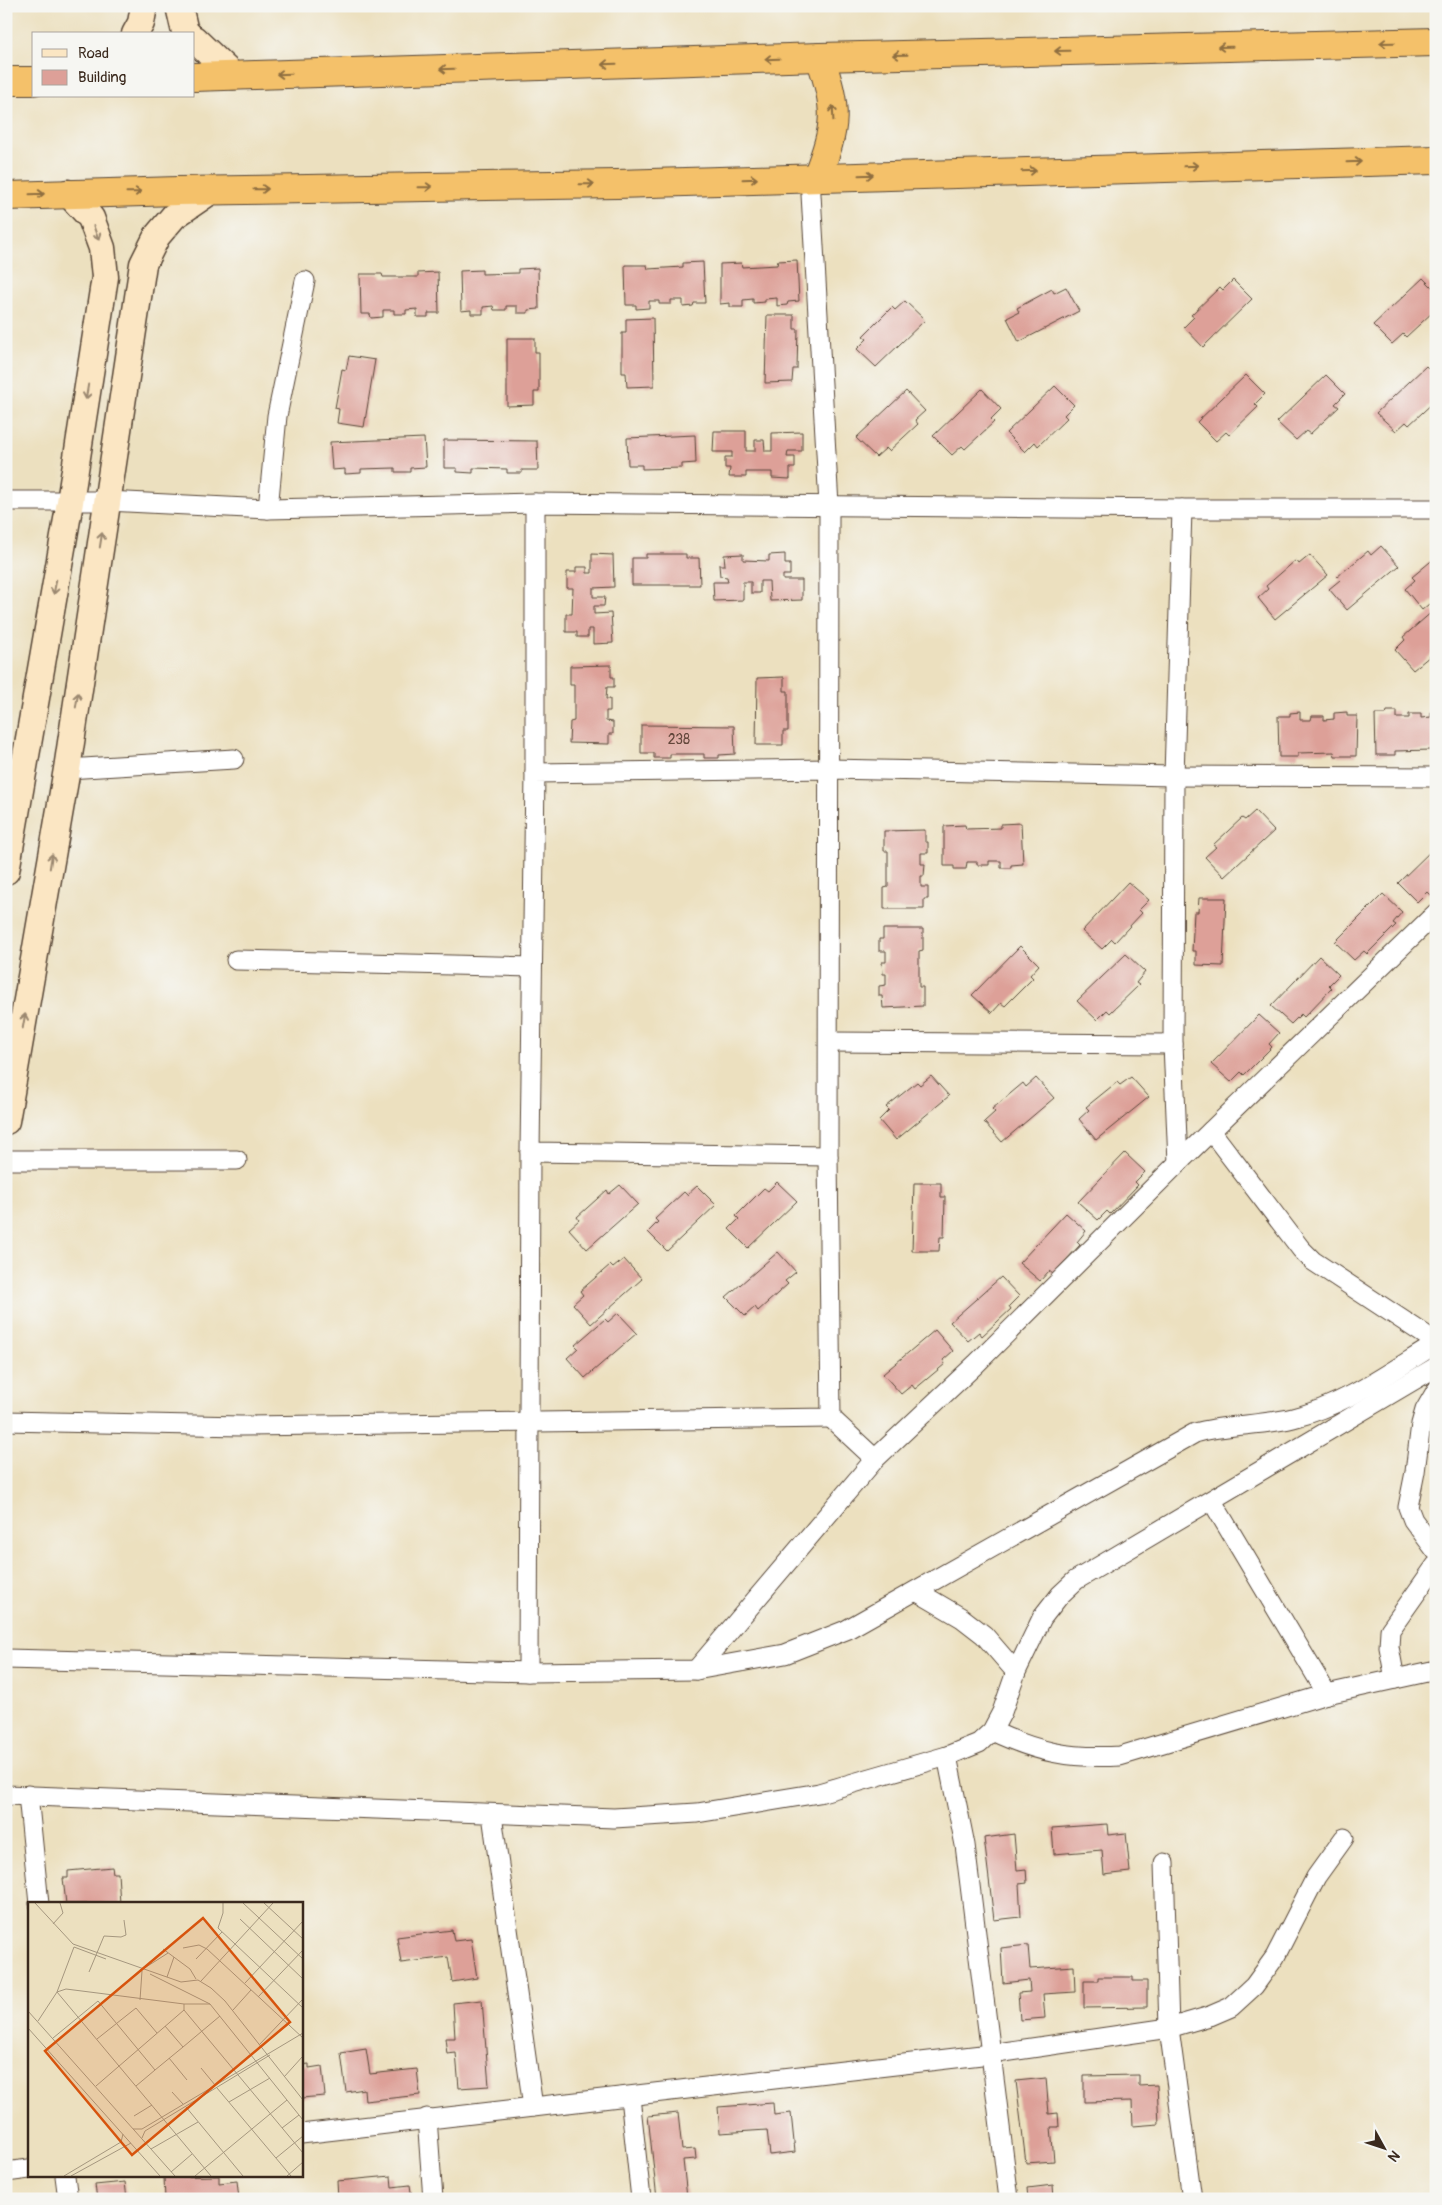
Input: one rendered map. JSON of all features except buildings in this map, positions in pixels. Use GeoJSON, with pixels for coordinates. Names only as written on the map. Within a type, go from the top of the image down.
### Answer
{"type":"FeatureCollection","features":[{"type":"Feature","properties":{"kind":"highway"},"geometry":{"type":"LineString","coordinates":[[195,77],[820,57],[1436,42]]}},
{"type":"Feature","properties":{"kind":"highway"},"geometry":{"type":"LineString","coordinates":[[814,177],[830,144],[834,118],[831,89],[820,57]]}},
{"type":"Feature","properties":{"kind":"highway"},"geometry":{"type":"LineString","coordinates":[[6,81],[32,81]]}},
{"type":"Feature","properties":{"kind":"highway"},"geometry":{"type":"LineString","coordinates":[[6,196],[212,190],[617,184],[1436,160]]}},
{"type":"Feature","properties":{"kind":"street"},"geometry":{"type":"LineString","coordinates":[[136,32],[141,23],[144,6]]}},
{"type":"Feature","properties":{"kind":"street"},"geometry":{"type":"LineString","coordinates":[[179,6],[185,32]]}},
{"type":"Feature","properties":{"kind":"street"},"geometry":{"type":"LineString","coordinates":[[195,41],[233,76]]}},
{"type":"Feature","properties":{"kind":"street"},"geometry":{"type":"LineString","coordinates":[[814,177],[829,506],[828,1156],[831,1418]]}},
{"type":"Feature","properties":{"kind":"street"},"geometry":{"type":"LineString","coordinates":[[6,1121],[67,769],[143,264],[157,236],[174,216],[212,190]]}},
{"type":"Feature","properties":{"kind":"street"},"geometry":{"type":"LineString","coordinates":[[6,871],[15,768],[70,502],[105,277],[102,248],[91,218],[68,193]]}},
{"type":"Feature","properties":{"kind":"street"},"geometry":{"type":"LineString","coordinates":[[268,510],[277,416],[305,281]]}},
{"type":"Feature","properties":{"kind":"street"},"geometry":{"type":"LineString","coordinates":[[6,501],[107,501],[268,510],[535,503],[1182,509],[1436,509]]}},
{"type":"Feature","properties":{"kind":"street"},"geometry":{"type":"LineString","coordinates":[[528,1672],[530,1152],[535,773],[535,503]]}},
{"type":"Feature","properties":{"kind":"street"},"geometry":{"type":"LineString","coordinates":[[1178,1163],[1172,1044],[1174,776],[1182,509]]}},
{"type":"Feature","properties":{"kind":"street"},"geometry":{"type":"LineString","coordinates":[[67,769],[234,759]]}},
{"type":"Feature","properties":{"kind":"street"},"geometry":{"type":"LineString","coordinates":[[535,773],[830,769],[1174,776],[1436,777]]}},
{"type":"Feature","properties":{"kind":"street"},"geometry":{"type":"LineString","coordinates":[[696,1670],[875,1458],[976,1364],[1178,1163],[1436,913]]}},
{"type":"Feature","properties":{"kind":"street"},"geometry":{"type":"LineString","coordinates":[[236,960],[532,967]]}},
{"type":"Feature","properties":{"kind":"street"},"geometry":{"type":"LineString","coordinates":[[829,1042],[1172,1044]]}},
{"type":"Feature","properties":{"kind":"street"},"geometry":{"type":"LineString","coordinates":[[6,1659],[528,1672],[696,1670],[785,1654],[846,1630],[1194,1433],[1211,1428],[1293,1418],[1320,1409],[1347,1398],[1436,1343],[1313,1261],[1301,1250],[1211,1131]]}},
{"type":"Feature","properties":{"kind":"street"},"geometry":{"type":"LineString","coordinates":[[530,1152],[828,1156]]}},
{"type":"Feature","properties":{"kind":"street"},"geometry":{"type":"LineString","coordinates":[[6,1160],[237,1160]]}},
{"type":"Feature","properties":{"kind":"street"},"geometry":{"type":"LineString","coordinates":[[6,1796],[28,1795],[492,1815],[614,1818],[697,1813],[819,1793],[948,1756],[979,1743],[992,1731],[1002,1712],[1016,1672],[1042,1618],[1060,1594],[1076,1580],[1436,1367]]}},
{"type":"Feature","properties":{"kind":"street"},"geometry":{"type":"LineString","coordinates":[[1436,1391],[1425,1410],[1421,1424],[1408,1507],[1413,1520],[1436,1551]]}},
{"type":"Feature","properties":{"kind":"street"},"geometry":{"type":"LineString","coordinates":[[6,1421],[241,1426],[831,1418],[875,1458]]}},
{"type":"Feature","properties":{"kind":"street"},"geometry":{"type":"LineString","coordinates":[[1212,1501],[1327,1694]]}},
{"type":"Feature","properties":{"kind":"street"},"geometry":{"type":"LineString","coordinates":[[1396,1679],[1389,1647],[1390,1630],[1436,1565]]}},
{"type":"Feature","properties":{"kind":"street"},"geometry":{"type":"LineString","coordinates":[[916,1591],[962,1618],[984,1635],[1016,1672]]}},
{"type":"Feature","properties":{"kind":"street"},"geometry":{"type":"LineString","coordinates":[[992,1731],[1025,1746],[1057,1754],[1094,1757],[1120,1756],[1327,1694],[1436,1670]]}},
{"type":"Feature","properties":{"kind":"street"},"geometry":{"type":"LineString","coordinates":[[948,1756],[965,1845],[1009,2199]]}},
{"type":"Feature","properties":{"kind":"street"},"geometry":{"type":"LineString","coordinates":[[28,1795],[39,1902]]}},
{"type":"Feature","properties":{"kind":"street"},"geometry":{"type":"LineString","coordinates":[[492,1815],[533,2107]]}},
{"type":"Feature","properties":{"kind":"street"},"geometry":{"type":"LineString","coordinates":[[302,2134],[990,2054],[1169,2028],[1210,2016],[1231,2007],[1254,1986],[1275,1957],[1316,1877],[1344,1838]]}},
{"type":"Feature","properties":{"kind":"street"},"geometry":{"type":"LineString","coordinates":[[1164,1863],[1169,2028],[1192,2199]]}},
{"type":"Feature","properties":{"kind":"street"},"geometry":{"type":"LineString","coordinates":[[630,2097],[641,2199]]}},
{"type":"Feature","properties":{"kind":"street"},"geometry":{"type":"LineString","coordinates":[[427,2118],[433,2199]]}},
{"type":"Feature","properties":{"kind":"street"},"geometry":{"type":"LineString","coordinates":[[6,2172],[28,2169]]}},
{"type":"Feature","properties":{"kind":"street"},"geometry":{"type":"LineString","coordinates":[[65,2178],[68,2199]]}}]}
